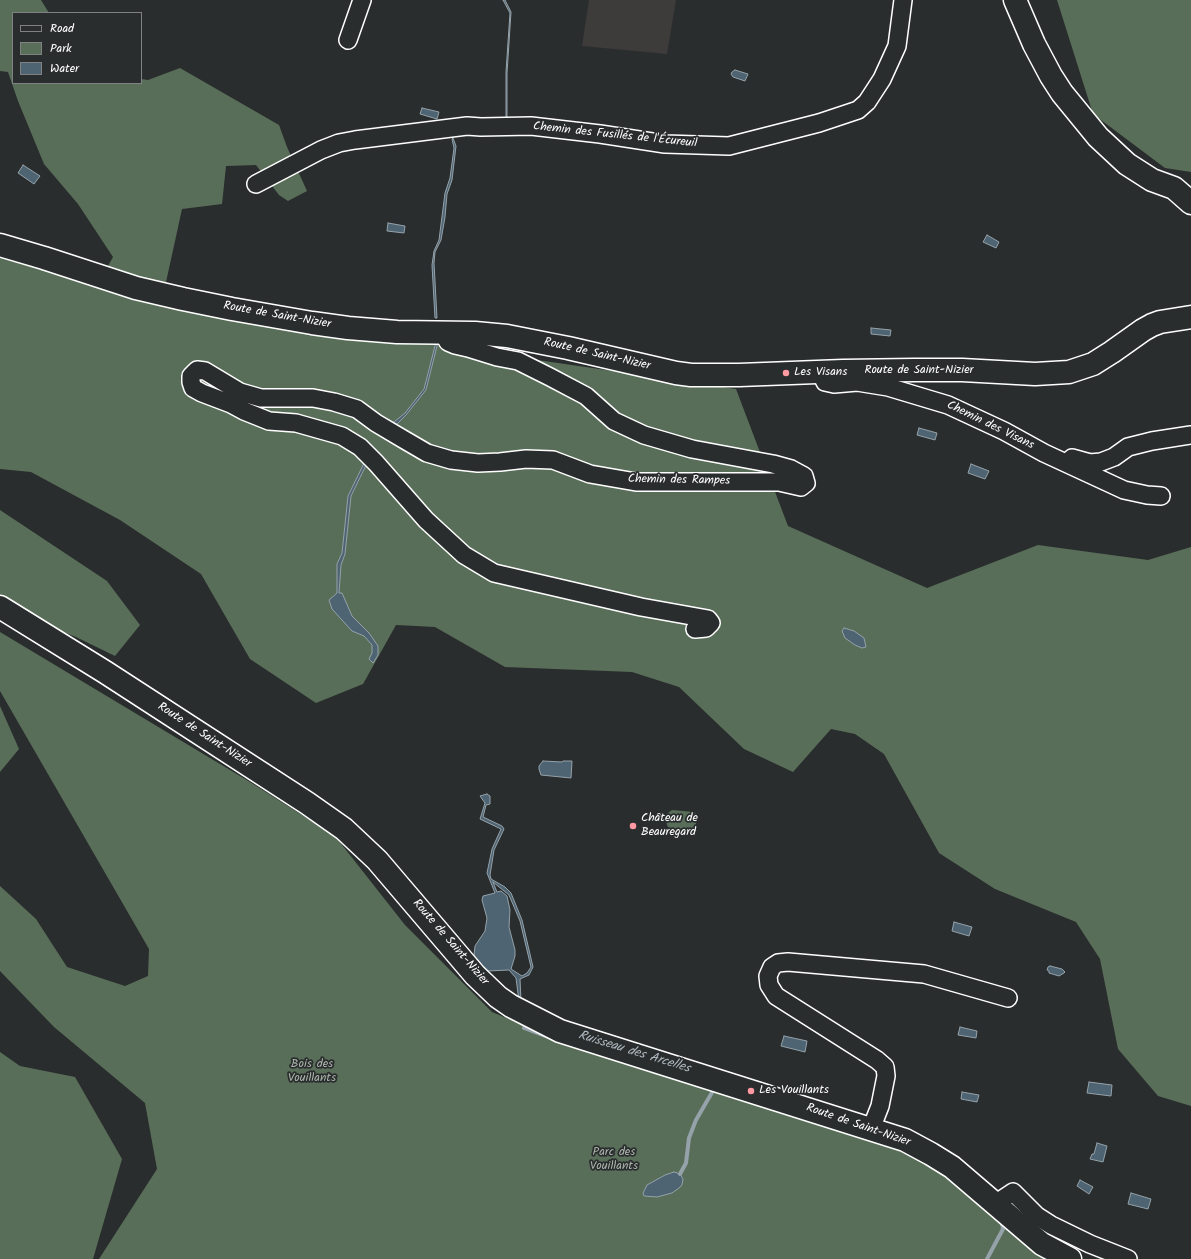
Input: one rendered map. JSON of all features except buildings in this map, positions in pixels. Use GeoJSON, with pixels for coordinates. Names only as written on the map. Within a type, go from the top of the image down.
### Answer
{"type":"FeatureCollection","features":[{"type":"Feature","properties":{"kind":"main road"},"geometry":{"type":"LineString","coordinates":[[1015,0],[1050,76],[1098,137],[1127,164],[1152,180],[1183,191],[1191,203]]}},
{"type":"Feature","properties":{"kind":"main road","name":"Route de Saint-Nizier"},"geometry":{"type":"LineString","coordinates":[[0,245],[136,288],[182,300],[274,317],[341,327],[397,332],[475,333],[514,337],[691,375],[739,376],[914,370],[962,370],[1035,374],[1068,372],[1093,364],[1152,325],[1160,322],[1191,317]]}},
{"type":"Feature","properties":{"kind":"main road","name":"Route de Saint-Nizier"},"geometry":{"type":"LineString","coordinates":[[0,606],[118,680],[301,799],[344,829],[382,866],[475,975],[498,997],[511,1006],[560,1031],[905,1140],[952,1167],[1042,1244],[1070,1259]]}},
{"type":"Feature","properties":{"kind":"street"},"geometry":{"type":"LineString","coordinates":[[348,40],[362,0]]}},
{"type":"Feature","properties":{"kind":"street","name":"Chemin des Fusillés de l'Écureuil"},"geometry":{"type":"LineString","coordinates":[[256,184],[321,150],[339,143],[467,126],[531,126],[600,134],[665,144],[729,146],[819,123],[858,110],[868,102],[882,80],[897,46],[903,0]]}},
{"type":"Feature","properties":{"kind":"street","name":"Chemin des Rampes"},"geometry":{"type":"LineString","coordinates":[[443,332],[448,342],[455,345],[497,357],[518,361],[550,376],[586,396],[614,421],[644,435],[692,449],[773,464],[791,469],[804,476],[806,483],[801,487],[779,482],[636,482],[590,474],[554,460],[526,459],[478,463],[451,460],[427,453],[398,437],[357,409],[334,402],[313,398],[260,398],[240,392],[205,371],[197,370],[191,376],[191,382],[193,388],[202,393],[269,421],[296,423],[342,436],[360,447],[426,520],[464,555],[494,572],[641,607],[708,619],[712,623],[706,628],[695,629]]}},
{"type":"Feature","properties":{"kind":"street","name":"Chemin des Visans"},"geometry":{"type":"LineString","coordinates":[[822,372],[822,378],[825,382],[834,384],[857,382],[888,387],[948,405],[1124,490],[1147,495],[1161,496]]}},
{"type":"Feature","properties":{"kind":"street"},"geometry":{"type":"LineString","coordinates":[[1031,446],[1084,461],[1102,462],[1114,457],[1128,447],[1152,441],[1191,435]]}},
{"type":"Feature","properties":{"kind":"street"},"geometry":{"type":"LineString","coordinates":[[871,1129],[880,1106],[886,1076],[884,1067],[877,1060],[776,996],[769,985],[768,976],[772,967],[778,962],[788,962],[924,974],[1008,998]]}},
{"type":"Feature","properties":{"kind":"street"},"geometry":{"type":"LineString","coordinates":[[995,1204],[1013,1192],[1037,1216],[1051,1225],[1090,1244],[1128,1259]]}},
{"type":"Feature","properties":{"kind":"shaded area"},"geometry":{"type":"Polygon","coordinates":[[[589,0],[676,0],[667,54],[582,46],[589,0]]]}},
{"type":"Feature","properties":{"kind":"green space"},"geometry":{"type":"Polygon","coordinates":[[[0,0],[41,0],[48,12],[12,12],[12,84],[8,72],[0,71],[0,0]]]}},
{"type":"Feature","properties":{"kind":"green space"},"geometry":{"type":"Polygon","coordinates":[[[1057,0],[1191,0],[1191,172],[1165,168],[1093,114],[1057,0]]]}},
{"type":"Feature","properties":{"kind":"green space"},"geometry":{"type":"Polygon","coordinates":[[[180,68],[279,125],[287,147],[307,191],[288,201],[279,195],[256,165],[226,166],[222,204],[182,209],[161,305],[736,389],[788,526],[927,588],[1038,545],[1148,560],[1191,547],[1191,1106],[1158,1096],[1118,1049],[1100,959],[1076,922],[995,889],[939,853],[884,754],[855,734],[831,729],[793,772],[744,749],[679,687],[632,672],[505,667],[435,627],[396,625],[363,684],[316,703],[250,659],[201,574],[120,520],[31,472],[0,469],[0,257],[97,286],[113,257],[78,204],[44,164],[12,84],[142,84],[142,79],[148,80],[180,68]]]}},
{"type":"Feature","properties":{"kind":"green space"},"geometry":{"type":"Polygon","coordinates":[[[0,510],[107,581],[140,625],[115,656],[76,637],[0,608],[0,510]]]}},
{"type":"Feature","properties":{"kind":"green space","name":"Bois des Vouillants"},"geometry":{"type":"Polygon","coordinates":[[[0,632],[250,782],[335,836],[405,925],[492,1012],[545,1034],[876,1141],[922,1159],[951,1178],[1054,1259],[99,1259],[157,1169],[145,1103],[54,1027],[0,971],[0,886],[36,919],[67,967],[125,986],[148,976],[149,949],[0,691],[0,632]]]}},
{"type":"Feature","properties":{"kind":"green space"},"geometry":{"type":"Polygon","coordinates":[[[0,706],[19,749],[0,772],[0,706]]]}},
{"type":"Feature","properties":{"kind":"green space"},"geometry":{"type":"Polygon","coordinates":[[[672,810],[694,812],[696,814],[696,827],[689,832],[676,832],[670,830],[667,825],[666,818],[668,813],[672,810]]]}},
{"type":"Feature","properties":{"kind":"green space"},"geometry":{"type":"Polygon","coordinates":[[[0,1052],[20,1066],[75,1077],[122,1159],[93,1259],[0,1259],[0,1052]]]}},
{"type":"Feature","properties":{"kind":"water"},"geometry":{"type":"Polygon","coordinates":[[[503,0],[505,0],[511,12],[507,73],[507,123],[506,72],[510,13],[503,0]]]}},
{"type":"Feature","properties":{"kind":"water"},"geometry":{"type":"Polygon","coordinates":[[[735,70],[748,74],[745,81],[733,77],[731,74],[735,70]]]}},
{"type":"Feature","properties":{"kind":"water"},"geometry":{"type":"Polygon","coordinates":[[[422,108],[439,112],[437,119],[420,114],[422,108]]]}},
{"type":"Feature","properties":{"kind":"water"},"geometry":{"type":"Polygon","coordinates":[[[453,138],[456,146],[452,180],[447,194],[441,240],[435,252],[434,263],[437,318],[435,318],[432,265],[434,251],[439,240],[445,193],[450,178],[454,148],[453,138]]]}},
{"type":"Feature","properties":{"kind":"water"},"geometry":{"type":"Polygon","coordinates":[[[23,165],[40,176],[34,184],[18,173],[23,165]]]}},
{"type":"Feature","properties":{"kind":"water"},"geometry":{"type":"Polygon","coordinates":[[[388,223],[405,226],[404,233],[387,231],[388,223]]]}},
{"type":"Feature","properties":{"kind":"water"},"geometry":{"type":"Polygon","coordinates":[[[987,235],[999,242],[996,248],[983,242],[987,235]]]}},
{"type":"Feature","properties":{"kind":"water"},"geometry":{"type":"Polygon","coordinates":[[[871,328],[891,330],[890,336],[871,334],[871,328]]]}},
{"type":"Feature","properties":{"kind":"water"},"geometry":{"type":"Polygon","coordinates":[[[437,338],[439,338],[426,390],[406,415],[392,429],[388,427],[405,413],[424,389],[437,338]]]}},
{"type":"Feature","properties":{"kind":"water"},"geometry":{"type":"Polygon","coordinates":[[[919,428],[937,433],[935,440],[917,435],[919,428]]]}},
{"type":"Feature","properties":{"kind":"water"},"geometry":{"type":"Polygon","coordinates":[[[368,455],[370,457],[351,496],[345,554],[341,565],[339,593],[342,593],[352,616],[369,633],[378,646],[378,655],[373,663],[369,659],[372,653],[372,645],[364,636],[352,631],[332,609],[329,600],[337,593],[337,564],[342,553],[348,496],[368,455]]]}},
{"type":"Feature","properties":{"kind":"water"},"geometry":{"type":"Polygon","coordinates":[[[971,464],[989,471],[985,479],[968,473],[971,464]]]}},
{"type":"Feature","properties":{"kind":"water"},"geometry":{"type":"Polygon","coordinates":[[[844,628],[854,631],[864,638],[866,647],[862,648],[855,645],[845,638],[842,631],[844,628]]]}},
{"type":"Feature","properties":{"kind":"water"},"geometry":{"type":"Polygon","coordinates":[[[543,761],[572,761],[571,778],[541,775],[539,766],[543,761]]]}},
{"type":"Feature","properties":{"kind":"water"},"geometry":{"type":"Polygon","coordinates":[[[487,794],[490,796],[490,804],[486,805],[483,817],[502,826],[504,829],[494,850],[490,875],[491,879],[505,887],[511,893],[522,920],[533,967],[529,975],[520,979],[521,1001],[519,1001],[516,978],[509,970],[487,971],[474,956],[475,946],[485,931],[487,918],[482,900],[483,896],[495,893],[487,873],[492,849],[501,829],[480,819],[485,803],[480,796],[487,794]],[[493,882],[497,892],[501,891],[507,896],[510,910],[509,927],[515,950],[515,956],[511,969],[522,976],[527,973],[531,967],[520,921],[509,895],[493,882]]]}},
{"type":"Feature","properties":{"kind":"water"},"geometry":{"type":"Polygon","coordinates":[[[954,922],[972,927],[969,936],[952,931],[954,922]]]}},
{"type":"Feature","properties":{"kind":"water"},"geometry":{"type":"Polygon","coordinates":[[[1050,966],[1062,969],[1065,972],[1059,976],[1049,973],[1047,970],[1050,966]]]}},
{"type":"Feature","properties":{"kind":"water"},"geometry":{"type":"Polygon","coordinates":[[[960,1027],[977,1031],[976,1038],[958,1035],[960,1027]]]}},
{"type":"Feature","properties":{"kind":"water"},"geometry":{"type":"Polygon","coordinates":[[[784,1036],[807,1041],[805,1052],[781,1046],[784,1036]]]}},
{"type":"Feature","properties":{"kind":"water"},"geometry":{"type":"Polygon","coordinates":[[[1089,1082],[1112,1085],[1111,1096],[1087,1093],[1089,1082]]]}},
{"type":"Feature","properties":{"kind":"water"},"geometry":{"type":"Polygon","coordinates":[[[962,1092],[979,1095],[977,1102],[961,1099],[962,1092]]]}},
{"type":"Feature","properties":{"kind":"water"},"geometry":{"type":"Polygon","coordinates":[[[1097,1143],[1107,1146],[1103,1162],[1090,1159],[1092,1154],[1094,1154],[1097,1143]]]}},
{"type":"Feature","properties":{"kind":"water"},"geometry":{"type":"Polygon","coordinates":[[[674,1172],[680,1174],[683,1179],[682,1185],[679,1188],[672,1193],[657,1197],[644,1196],[643,1193],[647,1185],[665,1175],[674,1172]]]}},
{"type":"Feature","properties":{"kind":"water"},"geometry":{"type":"Polygon","coordinates":[[[1080,1180],[1093,1187],[1089,1194],[1077,1186],[1080,1180]]]}},
{"type":"Feature","properties":{"kind":"water"},"geometry":{"type":"Polygon","coordinates":[[[1131,1193],[1151,1199],[1148,1209],[1128,1204],[1131,1193]]]}},
{"type":"Feature","properties":{"kind":"waterway","name":"Ruisseau des Arcelles"},"geometry":{"type":"LineString","coordinates":[[524,1028],[548,1037]]}},
{"type":"Feature","properties":{"kind":"waterway"},"geometry":{"type":"LineString","coordinates":[[680,1174],[686,1163],[689,1138],[696,1120],[714,1089]]}},
{"type":"Feature","properties":{"kind":"waterway","name":"Ruisseau des Arcelles"},"geometry":{"type":"LineString","coordinates":[[987,1259],[1003,1229],[1002,1223]]}},
{"type":"Feature","properties":{"kind":"place","name":"Les Visans"},"geometry":{"type":"Point","coordinates":[786,373]}},
{"type":"Feature","properties":{"kind":"place","name":"Château de Beauregard"},"geometry":{"type":"Point","coordinates":[633,826]}},
{"type":"Feature","properties":{"kind":"place","name":"Les Vouillants"},"geometry":{"type":"Point","coordinates":[751,1091]}},
{"type":"Feature","properties":{"kind":"park label","name":"Parc des Vouillants"},"geometry":{"type":"Point","coordinates":[614,1160]}}]}
